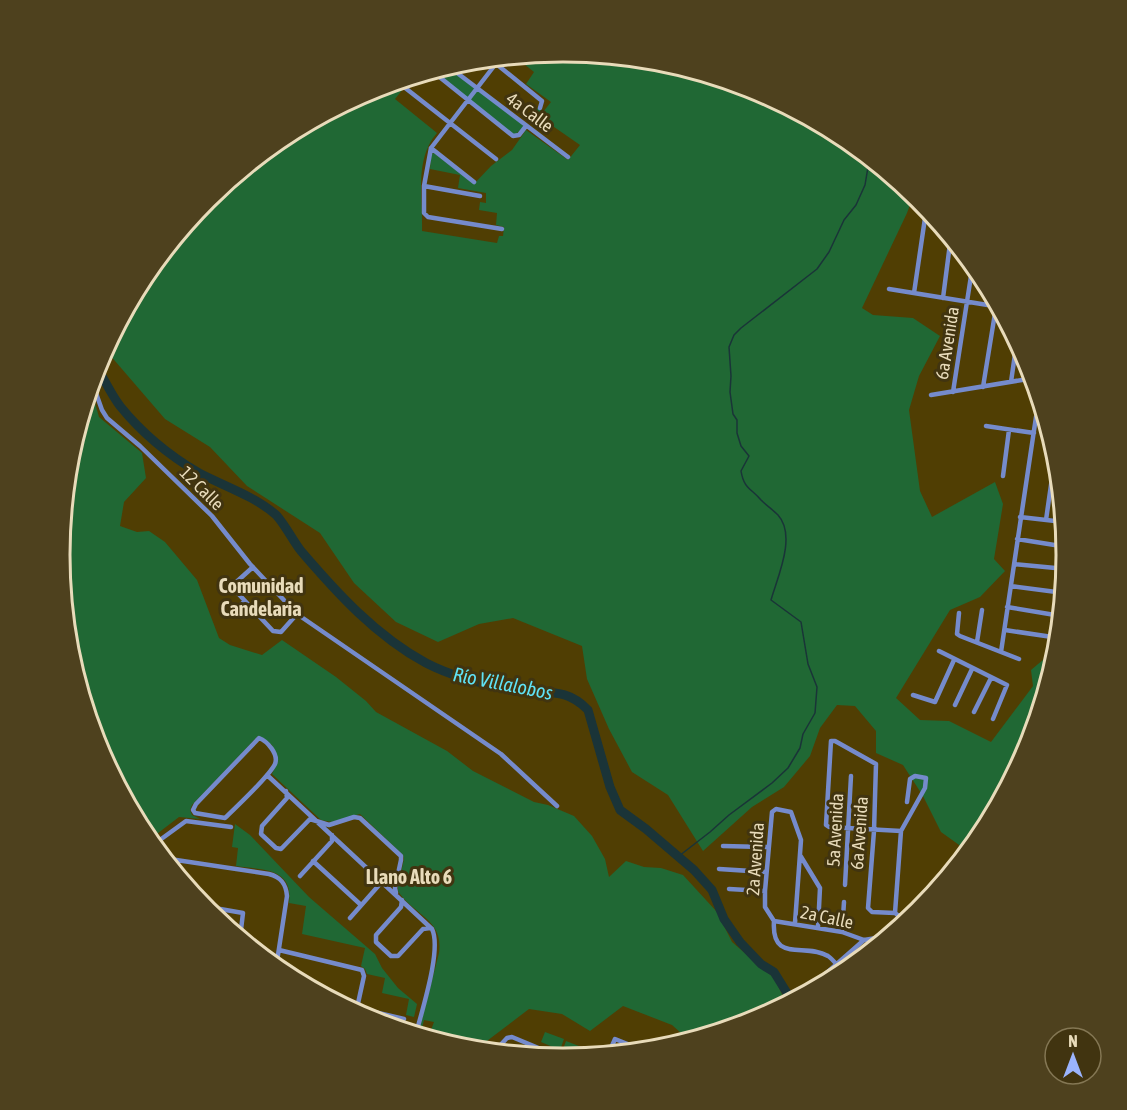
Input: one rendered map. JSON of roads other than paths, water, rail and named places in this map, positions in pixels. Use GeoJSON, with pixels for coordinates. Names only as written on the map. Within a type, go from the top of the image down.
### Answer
{"type":"FeatureCollection","features":[{"type":"Feature","properties":{"kind":"street"},"geometry":{"type":"LineString","coordinates":[[500,66],[542,101],[540,108]]}},
{"type":"Feature","properties":{"kind":"street"},"geometry":{"type":"LineString","coordinates":[[493,67],[431,148],[424,186],[424,213],[428,217],[502,229]]}},
{"type":"Feature","properties":{"kind":"street","name":"4a Calle"},"geometry":{"type":"LineString","coordinates":[[457,73],[568,157]]}},
{"type":"Feature","properties":{"kind":"street","name":"4a Calle"},"geometry":{"type":"LineString","coordinates":[[440,77],[513,136],[519,135],[526,126]]}},
{"type":"Feature","properties":{"kind":"street"},"geometry":{"type":"LineString","coordinates":[[405,88],[496,159]]}},
{"type":"Feature","properties":{"kind":"street"},"geometry":{"type":"LineString","coordinates":[[431,148],[474,182]]}},
{"type":"Feature","properties":{"kind":"street"},"geometry":{"type":"LineString","coordinates":[[424,186],[480,196]]}},
{"type":"Feature","properties":{"kind":"street"},"geometry":{"type":"LineString","coordinates":[[914,293],[925,219]]}},
{"type":"Feature","properties":{"kind":"street"},"geometry":{"type":"LineString","coordinates":[[943,298],[949,248]]}},
{"type":"Feature","properties":{"kind":"street","name":"6a Avenida"},"geometry":{"type":"LineString","coordinates":[[953,392],[971,277]]}},
{"type":"Feature","properties":{"kind":"street"},"geometry":{"type":"LineString","coordinates":[[889,289],[989,304]]}},
{"type":"Feature","properties":{"kind":"street"},"geometry":{"type":"LineString","coordinates":[[983,387],[995,316]]}},
{"type":"Feature","properties":{"kind":"street"},"geometry":{"type":"LineString","coordinates":[[1011,382],[1015,356]]}},
{"type":"Feature","properties":{"kind":"street"},"geometry":{"type":"LineString","coordinates":[[931,395],[1024,379]]}},
{"type":"Feature","properties":{"kind":"street","name":"12 Calle"},"geometry":{"type":"LineString","coordinates":[[97,395],[107,418],[140,446],[212,516],[252,567],[297,614],[501,754],[557,806]]}},
{"type":"Feature","properties":{"kind":"street"},"geometry":{"type":"LineString","coordinates":[[1002,652],[1037,416]]}},
{"type":"Feature","properties":{"kind":"street"},"geometry":{"type":"LineString","coordinates":[[986,426],[1034,433]]}},
{"type":"Feature","properties":{"kind":"street"},"geometry":{"type":"LineString","coordinates":[[1003,476],[1009,430]]}},
{"type":"Feature","properties":{"kind":"street"},"geometry":{"type":"LineString","coordinates":[[1046,520],[1052,481]]}},
{"type":"Feature","properties":{"kind":"street"},"geometry":{"type":"LineString","coordinates":[[1020,517],[1055,521]]}},
{"type":"Feature","properties":{"kind":"street"},"geometry":{"type":"LineString","coordinates":[[1017,539],[1057,545]]}},
{"type":"Feature","properties":{"kind":"street"},"geometry":{"type":"LineString","coordinates":[[1014,564],[1057,568]]}},
{"type":"Feature","properties":{"kind":"street"},"geometry":{"type":"LineString","coordinates":[[252,567],[232,587],[245,601],[276,633],[281,632],[297,614]]}},
{"type":"Feature","properties":{"kind":"street"},"geometry":{"type":"LineString","coordinates":[[1011,586],[1056,592]]}},
{"type":"Feature","properties":{"kind":"street"},"geometry":{"type":"LineString","coordinates":[[231,614],[245,601]]}},
{"type":"Feature","properties":{"kind":"street"},"geometry":{"type":"LineString","coordinates":[[1007,607],[1053,615]]}},
{"type":"Feature","properties":{"kind":"street"},"geometry":{"type":"LineString","coordinates":[[977,642],[982,610]]}},
{"type":"Feature","properties":{"kind":"street"},"geometry":{"type":"LineString","coordinates":[[959,614],[957,634],[1019,659]]}},
{"type":"Feature","properties":{"kind":"street"},"geometry":{"type":"LineString","coordinates":[[1005,630],[1050,637]]}},
{"type":"Feature","properties":{"kind":"street"},"geometry":{"type":"LineString","coordinates":[[939,651],[1006,684],[1007,687],[993,719]]}},
{"type":"Feature","properties":{"kind":"street"},"geometry":{"type":"LineString","coordinates":[[913,695],[935,702],[954,660]]}},
{"type":"Feature","properties":{"kind":"street"},"geometry":{"type":"LineString","coordinates":[[955,705],[972,669]]}},
{"type":"Feature","properties":{"kind":"street"},"geometry":{"type":"LineString","coordinates":[[974,712],[992,678]]}},
{"type":"Feature","properties":{"kind":"street"},"geometry":{"type":"LineString","coordinates":[[259,738],[271,747],[276,759],[276,763],[267,775],[224,818],[193,812],[196,804],[259,738]]}},
{"type":"Feature","properties":{"kind":"street","name":"6a Avenida"},"geometry":{"type":"LineString","coordinates":[[849,829],[829,827],[826,823],[830,743],[835,741],[874,761],[876,766],[874,831],[867,908],[872,912],[894,913]]}},
{"type":"Feature","properties":{"kind":"street"},"geometry":{"type":"LineString","coordinates":[[267,775],[432,929],[436,951],[418,1026]]}},
{"type":"Feature","properties":{"kind":"street","name":"5a Avenida"},"geometry":{"type":"LineString","coordinates":[[845,885],[851,776]]}},
{"type":"Feature","properties":{"kind":"street"},"geometry":{"type":"LineString","coordinates":[[899,916],[894,913],[900,831],[926,788],[926,777],[915,776],[910,779],[907,802]]}},
{"type":"Feature","properties":{"kind":"street"},"geometry":{"type":"LineString","coordinates":[[285,791],[287,798],[262,826],[261,834],[276,848],[282,849],[309,819],[329,825],[357,817],[362,819],[401,858],[395,888],[402,906],[376,935],[376,942],[391,956],[396,957],[423,928],[432,929]]}},
{"type":"Feature","properties":{"kind":"street","name":"2a Avenida"},"geometry":{"type":"LineString","coordinates":[[765,907],[767,847],[772,812],[776,809],[787,810],[793,814],[800,835],[800,854]]}},
{"type":"Feature","properties":{"kind":"street"},"geometry":{"type":"LineString","coordinates":[[160,839],[188,821],[231,827]]}},
{"type":"Feature","properties":{"kind":"street"},"geometry":{"type":"LineString","coordinates":[[849,829],[900,831]]}},
{"type":"Feature","properties":{"kind":"street"},"geometry":{"type":"LineString","coordinates":[[300,876],[332,841],[332,835]]}},
{"type":"Feature","properties":{"kind":"street"},"geometry":{"type":"LineString","coordinates":[[723,846],[767,847]]}},
{"type":"Feature","properties":{"kind":"street"},"geometry":{"type":"LineString","coordinates":[[795,923],[800,854]]}},
{"type":"Feature","properties":{"kind":"street"},"geometry":{"type":"LineString","coordinates":[[800,854],[820,888],[818,927]]}},
{"type":"Feature","properties":{"kind":"street"},"geometry":{"type":"LineString","coordinates":[[176,860],[269,874],[279,878],[285,885],[287,894],[278,957]]}},
{"type":"Feature","properties":{"kind":"street"},"geometry":{"type":"LineString","coordinates":[[314,861],[361,905]]}},
{"type":"Feature","properties":{"kind":"street"},"geometry":{"type":"LineString","coordinates":[[719,869],[766,872]]}},
{"type":"Feature","properties":{"kind":"street"},"geometry":{"type":"LineString","coordinates":[[350,918],[380,885],[386,885]]}},
{"type":"Feature","properties":{"kind":"street"},"geometry":{"type":"LineString","coordinates":[[729,889],[765,891]]}},
{"type":"Feature","properties":{"kind":"street"},"geometry":{"type":"LineString","coordinates":[[842,932],[844,902]]}},
{"type":"Feature","properties":{"kind":"street","name":"2a Calle"},"geometry":{"type":"LineString","coordinates":[[765,907],[774,921],[842,932],[864,940],[874,938]]}},
{"type":"Feature","properties":{"kind":"street"},"geometry":{"type":"LineString","coordinates":[[220,909],[243,913],[241,929]]}},
{"type":"Feature","properties":{"kind":"street"},"geometry":{"type":"LineString","coordinates":[[774,921],[775,937],[785,949],[824,955],[836,965]]}},
{"type":"Feature","properties":{"kind":"street"},"geometry":{"type":"LineString","coordinates":[[831,969],[864,940]]}},
{"type":"Feature","properties":{"kind":"street"},"geometry":{"type":"LineString","coordinates":[[279,950],[362,970],[364,976],[358,1004]]}},
{"type":"Feature","properties":{"kind":"street"},"geometry":{"type":"LineString","coordinates":[[384,1014],[404,1019]]}},
{"type":"Feature","properties":{"kind":"street"},"geometry":{"type":"LineString","coordinates":[[502,1044],[510,1037],[535,1047]]}},
{"type":"Feature","properties":{"kind":"street"},"geometry":{"type":"LineString","coordinates":[[612,1046],[615,1039],[628,1044]]}},
{"type":"Feature","properties":{"kind":"waterway"},"geometry":{"type":"LineString","coordinates":[[679,856],[788,768],[800,748],[803,734],[815,713],[817,687],[808,664],[801,622],[771,600],[786,545],[783,524],[778,515],[748,488],[742,477],[741,471],[749,456],[741,446],[737,433],[737,420],[733,414],[729,347],[734,335],[741,328],[817,269],[829,252],[844,220],[856,205],[865,185],[867,165]]}},
{"type":"Feature","properties":{"kind":"waterway","name":"Río Villalobos"},"geometry":{"type":"LineString","coordinates":[[103,378],[128,416],[167,451],[199,473],[248,497],[275,514],[301,551],[343,598],[390,640],[426,663],[458,676],[505,688],[563,694],[580,702],[588,710],[610,787],[620,810],[694,870],[712,890],[724,919],[740,942],[761,964],[774,972],[788,994]]}},
{"type":"Feature","properties":{"kind":"district","name":"Comunidad Candelaria"},"geometry":{"type":"Point","coordinates":[261,596]}},
{"type":"Feature","properties":{"kind":"district","name":"Llano Alto 6"},"geometry":{"type":"Point","coordinates":[409,876]}}]}
